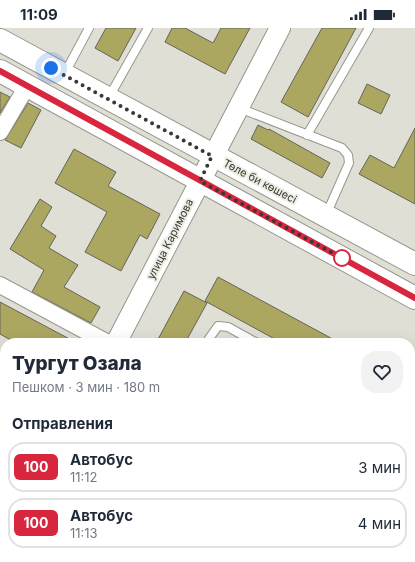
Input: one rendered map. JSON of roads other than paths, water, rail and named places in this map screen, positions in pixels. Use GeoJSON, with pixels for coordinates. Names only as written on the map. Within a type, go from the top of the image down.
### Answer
{"type":"FeatureCollection","features":[{"type":"Feature","properties":{"kind":"main road","name":"Төле би көшесі"},"geometry":{"type":"LineString","coordinates":[[0,40],[212,156],[320,212],[415,264]]}},
{"type":"Feature","properties":{"kind":"main road"},"geometry":{"type":"LineString","coordinates":[[0,71],[415,298]]}},
{"type":"Feature","properties":{"kind":"main road"},"geometry":{"type":"LineString","coordinates":[[301,236],[311,236],[321,227],[322,222],[320,212]]}},
{"type":"Feature","properties":{"kind":"street","name":"улица Каримова"},"geometry":{"type":"LineString","coordinates":[[119,338],[212,156],[280,28]]}},
{"type":"Feature","properties":{"kind":"street"},"geometry":{"type":"LineString","coordinates":[[0,132],[27,86]]}},
{"type":"Feature","properties":{"kind":"street"},"geometry":{"type":"LineString","coordinates":[[0,285],[99,338]]}},
{"type":"Feature","properties":{"kind":"lane"},"geometry":{"type":"LineString","coordinates":[[64,75],[89,28]]}},
{"type":"Feature","properties":{"kind":"lane"},"geometry":{"type":"LineString","coordinates":[[108,99],[148,28]]}},
{"type":"Feature","properties":{"kind":"lane"},"geometry":{"type":"LineString","coordinates":[[307,135],[369,28]]}},
{"type":"Feature","properties":{"kind":"lane"},"geometry":{"type":"LineString","coordinates":[[238,108],[342,148],[348,155],[349,163],[320,212]]}},
{"type":"Feature","properties":{"kind":"lane"},"geometry":{"type":"LineString","coordinates":[[210,338],[218,326],[228,327],[248,338]]}}]}
